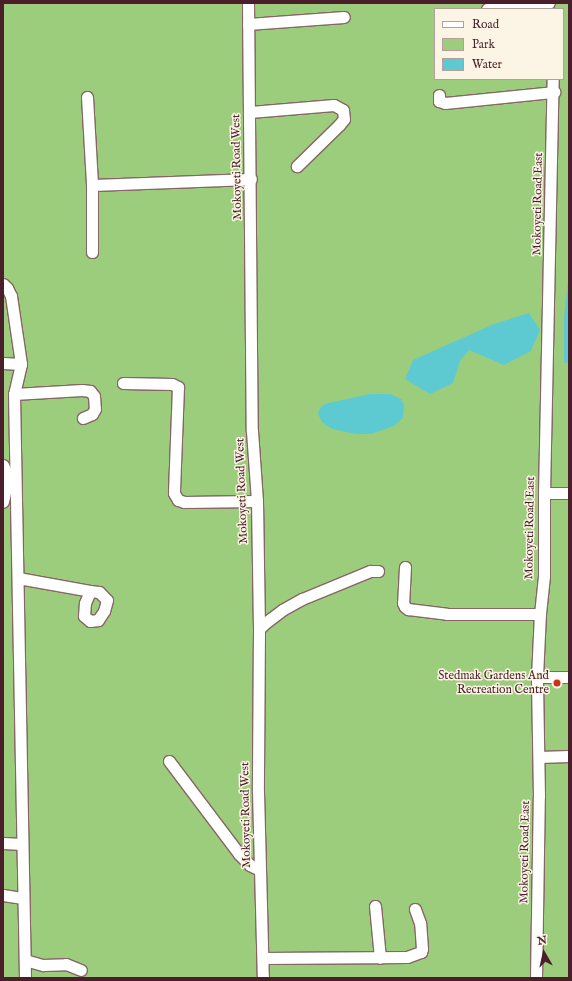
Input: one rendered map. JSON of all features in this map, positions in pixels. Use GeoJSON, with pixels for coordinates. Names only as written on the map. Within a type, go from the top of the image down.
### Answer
{"type":"FeatureCollection","features":[{"type":"Feature","properties":{"kind":"street","name":"Mokoyeti Road West"},"geometry":{"type":"LineString","coordinates":[[248,3],[251,178],[252,431],[256,501],[259,630],[258,792],[263,978]]}},
{"type":"Feature","properties":{"kind":"street"},"geometry":{"type":"LineString","coordinates":[[497,8],[549,3]]}},
{"type":"Feature","properties":{"kind":"street"},"geometry":{"type":"LineString","coordinates":[[248,24],[344,17]]}},
{"type":"Feature","properties":{"kind":"street","name":"Mokoyeti Road East"},"geometry":{"type":"LineString","coordinates":[[536,978],[539,757],[537,677],[540,614],[544,576],[544,493],[553,80]]}},
{"type":"Feature","properties":{"kind":"street"},"geometry":{"type":"LineString","coordinates":[[439,95],[439,101],[445,102],[554,92]]}},
{"type":"Feature","properties":{"kind":"street"},"geometry":{"type":"LineString","coordinates":[[87,96],[92,185],[92,252]]}},
{"type":"Feature","properties":{"kind":"street"},"geometry":{"type":"LineString","coordinates":[[250,112],[334,105],[343,110],[344,119],[297,166]]}},
{"type":"Feature","properties":{"kind":"street"},"geometry":{"type":"LineString","coordinates":[[92,185],[251,178]]}},
{"type":"Feature","properties":{"kind":"street"},"geometry":{"type":"LineString","coordinates":[[3,284],[11,296],[22,364],[14,394],[25,978]]}},
{"type":"Feature","properties":{"kind":"street"},"geometry":{"type":"LineString","coordinates":[[3,363],[22,364]]}},
{"type":"Feature","properties":{"kind":"street"},"geometry":{"type":"LineString","coordinates":[[123,383],[172,384],[178,387],[174,487],[174,493],[178,500],[184,502],[256,501]]}},
{"type":"Feature","properties":{"kind":"street"},"geometry":{"type":"LineString","coordinates":[[14,394],[82,390],[90,391],[94,396],[95,409],[92,414],[83,418]]}},
{"type":"Feature","properties":{"kind":"street"},"geometry":{"type":"LineString","coordinates":[[3,465],[6,472],[3,502]]}},
{"type":"Feature","properties":{"kind":"street"},"geometry":{"type":"LineString","coordinates":[[544,493],[569,493]]}},
{"type":"Feature","properties":{"kind":"street"},"geometry":{"type":"LineString","coordinates":[[405,567],[403,604],[408,609],[446,614],[540,614]]}},
{"type":"Feature","properties":{"kind":"street"},"geometry":{"type":"LineString","coordinates":[[259,630],[265,623],[282,610],[302,599],[370,571],[378,571]]}},
{"type":"Feature","properties":{"kind":"street"},"geometry":{"type":"LineString","coordinates":[[18,578],[90,591]]}},
{"type":"Feature","properties":{"kind":"street"},"geometry":{"type":"LineString","coordinates":[[537,677],[569,677]]}},
{"type":"Feature","properties":{"kind":"street"},"geometry":{"type":"LineString","coordinates":[[539,757],[569,756]]}},
{"type":"Feature","properties":{"kind":"street"},"geometry":{"type":"LineString","coordinates":[[168,761],[239,854],[250,865],[260,870]]}},
{"type":"Feature","properties":{"kind":"street"},"geometry":{"type":"LineString","coordinates":[[3,843],[22,844]]}},
{"type":"Feature","properties":{"kind":"street"},"geometry":{"type":"LineString","coordinates":[[3,895],[23,898]]}},
{"type":"Feature","properties":{"kind":"street"},"geometry":{"type":"LineString","coordinates":[[375,906],[380,958]]}},
{"type":"Feature","properties":{"kind":"street"},"geometry":{"type":"LineString","coordinates":[[263,958],[407,958],[421,952],[423,945],[422,934],[415,909]]}},
{"type":"Feature","properties":{"kind":"street"},"geometry":{"type":"LineString","coordinates":[[24,960],[43,965],[66,964],[81,970]]}},
{"type":"Feature","properties":{"kind":"green space"},"geometry":{"type":"Polygon","coordinates":[[[3,3],[569,3],[569,978],[3,978],[3,3]]]}},
{"type":"Feature","properties":{"kind":"water"},"geometry":{"type":"Polygon","coordinates":[[[569,272],[569,364],[564,362],[564,317],[569,272]]]}},
{"type":"Feature","properties":{"kind":"water"},"geometry":{"type":"Polygon","coordinates":[[[529,313],[540,330],[531,351],[504,365],[469,350],[460,361],[453,383],[430,394],[405,379],[413,360],[494,324],[529,313]]]}},
{"type":"Feature","properties":{"kind":"water"},"geometry":{"type":"Polygon","coordinates":[[[370,394],[390,394],[401,399],[404,405],[403,418],[394,426],[371,434],[356,434],[332,429],[322,422],[318,414],[319,410],[324,404],[370,394]]]}},
{"type":"Feature","properties":{"kind":"place","name":"Stedmak Gardens And Recreation Centre"},"geometry":{"type":"Point","coordinates":[557,683]}}]}
